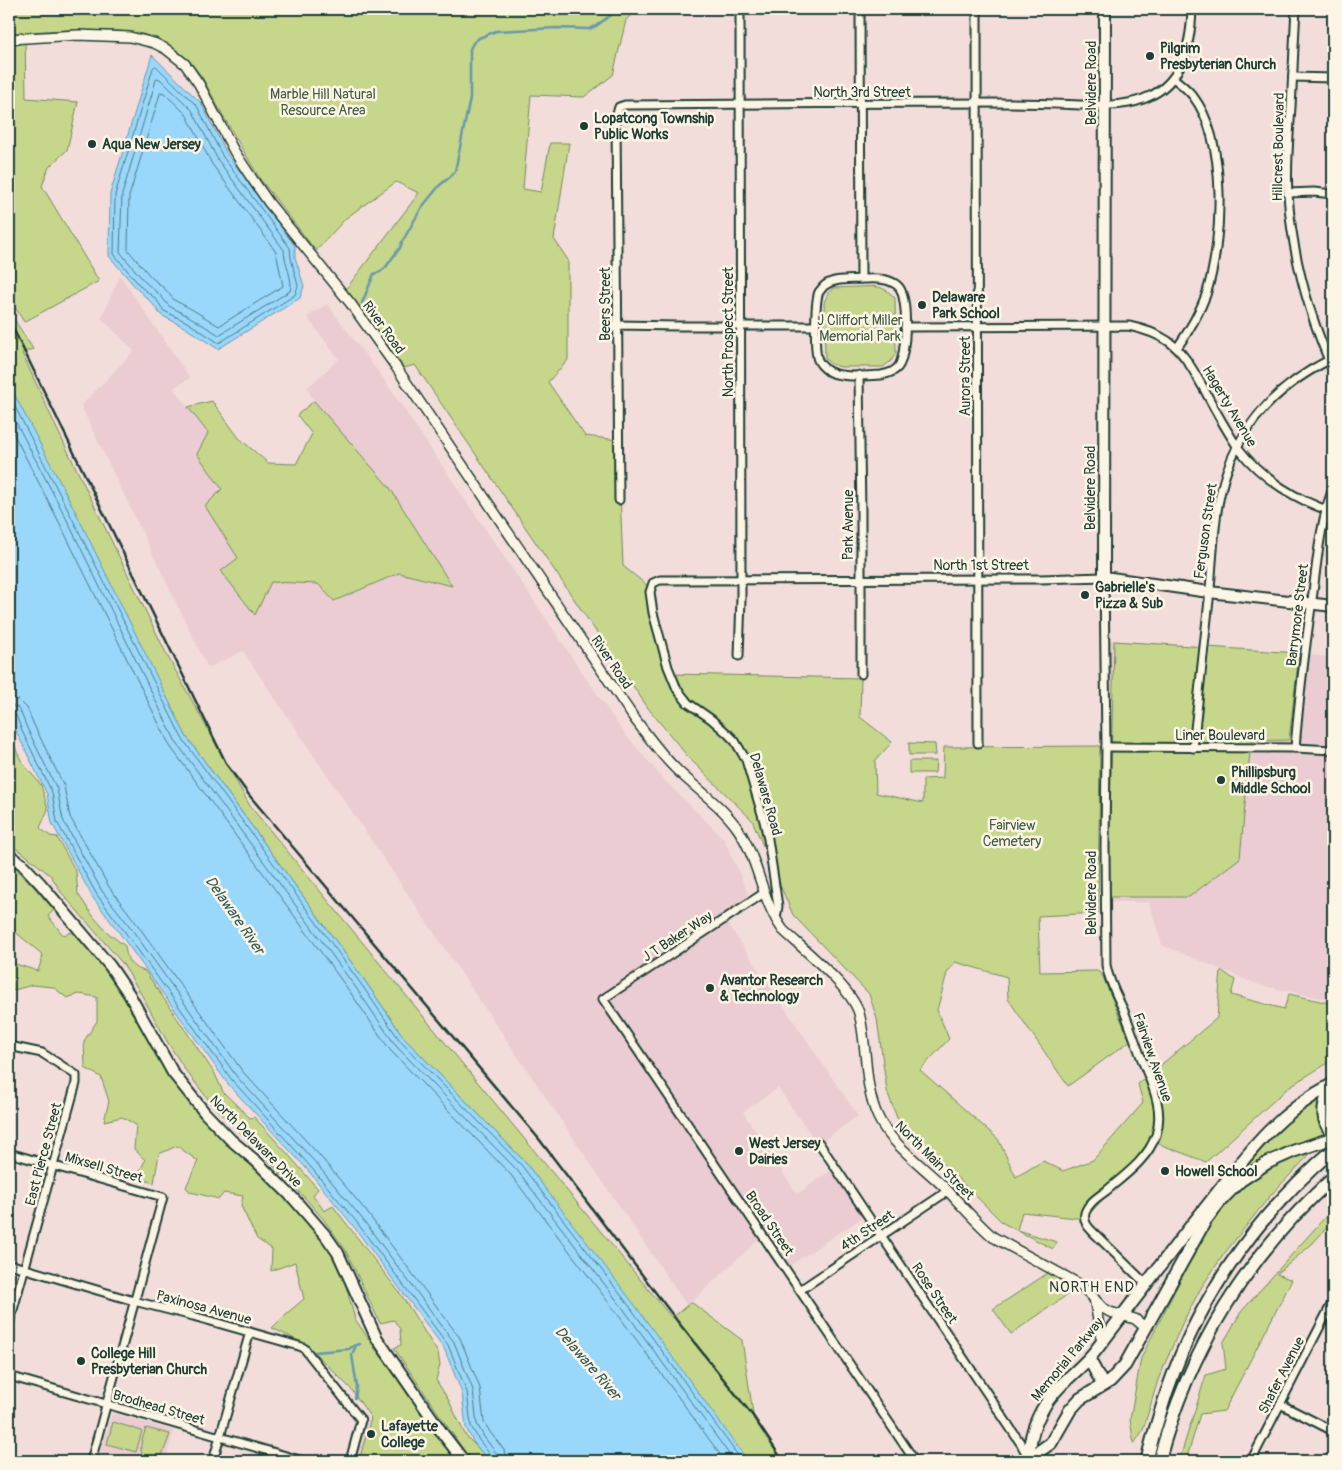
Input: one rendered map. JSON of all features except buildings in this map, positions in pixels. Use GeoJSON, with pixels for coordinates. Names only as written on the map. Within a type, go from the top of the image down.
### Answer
{"type":"FeatureCollection","features":[{"type":"Feature","properties":{"kind":"main road","name":"Belvidere Road"},"geometry":{"type":"LineString","coordinates":[[1104,577],[1105,9]]}},
{"type":"Feature","properties":{"kind":"main road","name":"North 1st Street"},"geometry":{"type":"LineString","coordinates":[[1104,577],[1209,592],[1333,606]]}},
{"type":"Feature","properties":{"kind":"main road","name":"North Delaware Drive"},"geometry":{"type":"LineString","coordinates":[[9,855],[22,864],[40,883],[110,966],[129,994],[173,1073],[205,1113],[294,1199],[326,1236],[342,1261],[376,1337],[464,1461]]}},
{"type":"Feature","properties":{"kind":"main road","name":"Memorial Parkway"},"geometry":{"type":"LineString","coordinates":[[1028,1460],[1031,1439],[1038,1419],[1057,1389],[1089,1358],[1179,1241],[1266,1133],[1298,1105],[1333,1084]]}},
{"type":"Feature","properties":{"kind":"main road"},"geometry":{"type":"LineString","coordinates":[[1333,1084],[1327,1095],[1324,1108],[1325,1122],[1333,1133]]}},
{"type":"Feature","properties":{"kind":"main road"},"geometry":{"type":"LineString","coordinates":[[1028,1460],[1051,1443],[1070,1410],[1080,1399],[1104,1385],[1125,1365],[1205,1221],[1222,1198],[1253,1172],[1274,1160],[1333,1138]]}},
{"type":"Feature","properties":{"kind":"main road"},"geometry":{"type":"LineString","coordinates":[[1147,1461],[1156,1424],[1172,1377],[1188,1338],[1214,1288],[1236,1254],[1262,1221],[1299,1181],[1333,1150]]}},
{"type":"Feature","properties":{"kind":"main road"},"geometry":{"type":"LineString","coordinates":[[1159,1461],[1170,1423],[1186,1380],[1224,1306],[1247,1272],[1274,1238],[1302,1207],[1333,1178]]}},
{"type":"Feature","properties":{"kind":"main road"},"geometry":{"type":"LineString","coordinates":[[1155,1274],[1170,1286]]}},
{"type":"Feature","properties":{"kind":"main road"},"geometry":{"type":"LineString","coordinates":[[1089,1358],[1104,1385]]}},
{"type":"Feature","properties":{"kind":"street","name":"North Prospect Street"},"geometry":{"type":"LineString","coordinates":[[739,656],[741,580],[740,9]]}},
{"type":"Feature","properties":{"kind":"street"},"geometry":{"type":"LineString","coordinates":[[860,9],[861,279]]}},
{"type":"Feature","properties":{"kind":"street","name":"Aurora Street"},"geometry":{"type":"LineString","coordinates":[[977,9],[978,743]]}},
{"type":"Feature","properties":{"kind":"street"},"geometry":{"type":"LineString","coordinates":[[1177,348],[1199,312],[1211,278],[1217,242],[1219,210],[1217,166],[1210,131],[1194,97],[1173,78],[1188,46],[1192,9]]}},
{"type":"Feature","properties":{"kind":"street","name":"Hillcrest Boulevard"},"geometry":{"type":"LineString","coordinates":[[1296,9],[1288,193],[1291,227],[1302,281],[1333,370]]}},
{"type":"Feature","properties":{"kind":"street","name":"River Road"},"geometry":{"type":"LineString","coordinates":[[9,39],[78,35],[130,38],[160,46],[185,64],[199,84],[234,151],[253,180],[269,203],[350,304],[396,367],[634,718],[677,770],[719,808],[738,830],[750,853],[764,893]]}},
{"type":"Feature","properties":{"kind":"street"},"geometry":{"type":"LineString","coordinates":[[1293,77],[1333,78]]}},
{"type":"Feature","properties":{"kind":"street","name":"North 3rd Street"},"geometry":{"type":"LineString","coordinates":[[619,108],[625,105],[741,104],[1124,104],[1143,99],[1159,91],[1173,78]]}},
{"type":"Feature","properties":{"kind":"street","name":"Beers Street"},"geometry":{"type":"LineString","coordinates":[[619,108],[616,117],[619,500]]}},
{"type":"Feature","properties":{"kind":"street"},"geometry":{"type":"LineString","coordinates":[[1288,193],[1314,192],[1333,194]]}},
{"type":"Feature","properties":{"kind":"street"},"geometry":{"type":"LineString","coordinates":[[884,280],[899,287],[903,295],[903,353],[896,370],[882,375],[834,374],[822,366],[816,354],[816,326],[819,292],[823,287],[834,281],[884,280]]}},
{"type":"Feature","properties":{"kind":"street"},"geometry":{"type":"LineString","coordinates":[[609,330],[617,325],[816,326]]}},
{"type":"Feature","properties":{"kind":"street","name":"Hagerty Avenue"},"geometry":{"type":"LineString","coordinates":[[904,328],[1129,326],[1162,337],[1177,348],[1191,366],[1218,415],[1249,461],[1267,477],[1307,502],[1330,511]]}},
{"type":"Feature","properties":{"kind":"street","name":"Ferguson Street"},"geometry":{"type":"LineString","coordinates":[[1193,748],[1218,506],[1226,472],[1237,445],[1250,425],[1274,398],[1292,382],[1329,360]]}},
{"type":"Feature","properties":{"kind":"street","name":"Park Avenue"},"geometry":{"type":"LineString","coordinates":[[859,375],[860,674]]}},
{"type":"Feature","properties":{"kind":"street","name":"Barrymore Street"},"geometry":{"type":"LineString","coordinates":[[1294,748],[1318,549],[1330,511],[1333,488]]}},
{"type":"Feature","properties":{"kind":"street","name":"North 1st Street"},"geometry":{"type":"LineString","coordinates":[[651,586],[655,581],[660,580],[1104,577]]}},
{"type":"Feature","properties":{"kind":"street","name":"Belvidere Road"},"geometry":{"type":"LineString","coordinates":[[1104,577],[1106,747],[1104,955],[1106,966]]}},
{"type":"Feature","properties":{"kind":"street","name":"Delaware Road"},"geometry":{"type":"LineString","coordinates":[[651,586],[652,613],[668,667],[677,689],[688,703],[728,734],[746,760],[768,839],[778,906],[776,919]]}},
{"type":"Feature","properties":{"kind":"street","name":"Liner Boulevard"},"geometry":{"type":"LineString","coordinates":[[1106,747],[1333,750]]}},
{"type":"Feature","properties":{"kind":"street","name":"North Main Street"},"geometry":{"type":"LineString","coordinates":[[764,893],[783,930],[822,966],[855,1003],[861,1023],[868,1083],[874,1110],[883,1127],[897,1143],[993,1237],[1081,1284],[1106,1310],[1135,1320],[1146,1328]]}},
{"type":"Feature","properties":{"kind":"street","name":"J T Baker Way"},"geometry":{"type":"LineString","coordinates":[[603,1000],[764,893]]}},
{"type":"Feature","properties":{"kind":"street","name":"Fairview Avenue"},"geometry":{"type":"LineString","coordinates":[[1106,966],[1158,1101],[1159,1118],[1156,1134],[1148,1152],[1092,1202],[1086,1211],[1085,1219],[1087,1225],[1094,1233],[1147,1285]]}},
{"type":"Feature","properties":{"kind":"street","name":"Broad Street"},"geometry":{"type":"LineString","coordinates":[[603,1000],[915,1461]]}},
{"type":"Feature","properties":{"kind":"street","name":"East Pierce Street"},"geometry":{"type":"LineString","coordinates":[[9,1046],[42,1053],[76,1075],[76,1083],[9,1324]]}},
{"type":"Feature","properties":{"kind":"street","name":"Rose Street"},"geometry":{"type":"LineString","coordinates":[[819,1143],[1022,1444],[1028,1460]]}},
{"type":"Feature","properties":{"kind":"street","name":"Mixsell Street"},"geometry":{"type":"LineString","coordinates":[[9,1153],[163,1198],[134,1301]]}},
{"type":"Feature","properties":{"kind":"street","name":"4th Street"},"geometry":{"type":"LineString","coordinates":[[800,1290],[948,1191]]}},
{"type":"Feature","properties":{"kind":"street","name":"Paxinosa Avenue"},"geometry":{"type":"LineString","coordinates":[[9,1264],[304,1348],[361,1420],[350,1461]]}},
{"type":"Feature","properties":{"kind":"street"},"geometry":{"type":"LineString","coordinates":[[1094,1298],[1102,1342]]}},
{"type":"Feature","properties":{"kind":"street"},"geometry":{"type":"LineString","coordinates":[[91,1461],[134,1301]]}},
{"type":"Feature","properties":{"kind":"street","name":"Shafer Avenue"},"geometry":{"type":"LineString","coordinates":[[1251,1461],[1333,1301]]}},
{"type":"Feature","properties":{"kind":"street"},"geometry":{"type":"LineString","coordinates":[[212,1461],[250,1332]]}},
{"type":"Feature","properties":{"kind":"street","name":"Brodhead Street"},"geometry":{"type":"LineString","coordinates":[[9,1376],[303,1461]]}},
{"type":"Feature","properties":{"kind":"street"},"geometry":{"type":"LineString","coordinates":[[1280,1404],[1333,1431]]}},
{"type":"Feature","properties":{"kind":"shaded area"},"geometry":{"type":"Polygon","coordinates":[[[120,276],[190,378],[173,388],[208,433],[197,454],[222,489],[206,506],[238,558],[254,614],[271,582],[318,584],[334,601],[399,573],[451,586],[314,401],[307,388],[339,359],[307,317],[327,304],[382,377],[620,728],[665,781],[724,839],[753,905],[727,923],[858,1116],[818,1144],[778,1088],[743,1112],[797,1194],[837,1167],[867,1214],[785,1269],[762,1236],[687,1306],[243,651],[208,668],[81,406],[134,351],[101,318],[120,276]]]}},
{"type":"Feature","properties":{"kind":"shaded area","name":"Phillipsburg Middle School"},"geometry":{"type":"Polygon","coordinates":[[[1109,640],[1299,653],[1333,658],[1333,999],[1259,985],[1162,945],[1149,902],[1109,902],[1109,640]]]}},
{"type":"Feature","properties":{"kind":"shaded area"},"geometry":{"type":"Polygon","coordinates":[[[112,1413],[174,1431],[165,1461],[98,1461],[112,1413]]]}},
{"type":"Feature","properties":{"kind":"shaded area","name":"Lafayette College"},"geometry":{"type":"Polygon","coordinates":[[[361,1420],[374,1420],[400,1461],[350,1461],[361,1420]]]}},
{"type":"Feature","properties":{"kind":"green space"},"geometry":{"type":"Polygon","coordinates":[[[9,9],[637,9],[626,20],[613,75],[584,97],[531,95],[523,189],[541,192],[550,143],[569,143],[554,239],[568,260],[568,360],[548,382],[585,436],[618,440],[623,566],[648,586],[671,674],[861,678],[860,717],[892,742],[875,761],[876,793],[923,803],[923,779],[943,778],[944,747],[1100,746],[1098,913],[1038,916],[1040,972],[1098,971],[1103,977],[1130,1041],[1068,1086],[1008,999],[1007,977],[955,962],[947,973],[937,1010],[949,1039],[920,1070],[998,1139],[1016,1177],[1043,1161],[1063,1171],[1093,1160],[1143,1103],[1138,1084],[1217,1018],[1221,970],[1235,980],[1231,995],[1284,1009],[1289,994],[1333,1004],[1333,1060],[1290,1086],[1206,1162],[1154,1142],[1085,1219],[1022,1212],[1017,1230],[1057,1242],[1053,1249],[1003,1223],[897,1118],[887,1091],[877,1019],[869,994],[793,915],[752,820],[689,758],[648,708],[415,365],[404,368],[346,289],[419,193],[396,182],[346,218],[316,251],[260,179],[202,77],[179,52],[163,42],[143,34],[120,31],[68,30],[25,32],[26,98],[78,102],[67,150],[49,167],[42,186],[99,281],[24,322],[9,297],[9,9]]]}},
{"type":"Feature","properties":{"kind":"green space","name":"J Cliffort Miller Memorial Park"},"geometry":{"type":"Polygon","coordinates":[[[873,287],[886,290],[895,298],[896,353],[891,361],[883,367],[841,367],[831,364],[825,359],[824,303],[828,293],[835,288],[873,287]]]}},
{"type":"Feature","properties":{"kind":"green space"},"geometry":{"type":"Polygon","coordinates":[[[9,311],[33,349],[22,353],[168,657],[250,806],[672,1318],[691,1302],[742,1340],[754,1420],[783,1461],[748,1461],[525,1162],[405,1039],[365,981],[186,736],[9,384],[9,311]]]}},
{"type":"Feature","properties":{"kind":"green space"},"geometry":{"type":"Polygon","coordinates":[[[212,401],[239,438],[268,463],[296,464],[312,434],[297,415],[314,401],[390,488],[452,586],[399,573],[334,601],[318,584],[271,582],[255,615],[221,571],[238,558],[205,506],[222,489],[197,454],[208,433],[188,407],[212,401]]]}},
{"type":"Feature","properties":{"kind":"green space"},"geometry":{"type":"Polygon","coordinates":[[[1114,641],[1299,653],[1289,740],[1251,741],[1240,858],[1189,897],[1108,897],[1114,641]]]}},
{"type":"Feature","properties":{"kind":"green space"},"geometry":{"type":"Polygon","coordinates":[[[9,730],[22,762],[41,785],[48,809],[40,828],[50,836],[57,837],[76,872],[78,894],[107,932],[125,946],[130,963],[136,968],[145,971],[215,1074],[223,1092],[250,1118],[254,1117],[286,1152],[318,1189],[313,1195],[324,1211],[333,1206],[402,1296],[438,1353],[440,1365],[436,1380],[448,1399],[466,1436],[489,1461],[471,1461],[394,1348],[401,1345],[400,1329],[394,1320],[380,1323],[345,1249],[324,1220],[305,1198],[212,1104],[186,1071],[168,1043],[123,964],[61,892],[51,876],[22,852],[9,845],[9,730]]]}},
{"type":"Feature","properties":{"kind":"green space"},"geometry":{"type":"Polygon","coordinates":[[[909,743],[935,744],[936,755],[909,755],[909,743]]]}},
{"type":"Feature","properties":{"kind":"green space"},"geometry":{"type":"Polygon","coordinates":[[[909,761],[936,761],[935,773],[909,773],[909,761]]]}},
{"type":"Feature","properties":{"kind":"green space"},"geometry":{"type":"Polygon","coordinates":[[[10,864],[54,910],[48,916],[63,935],[73,932],[87,943],[122,989],[157,1056],[192,1106],[219,1136],[303,1212],[327,1245],[344,1279],[355,1319],[459,1461],[359,1461],[371,1418],[351,1389],[307,1345],[272,1328],[304,1299],[295,1262],[271,1271],[272,1249],[257,1239],[241,1206],[243,1196],[224,1193],[219,1199],[190,1192],[186,1187],[198,1161],[177,1146],[159,1154],[154,1183],[137,1178],[145,1160],[134,1149],[136,1125],[122,1117],[104,1121],[109,1101],[101,1077],[85,1068],[84,1041],[97,1021],[97,997],[79,994],[67,998],[53,987],[32,985],[11,991],[9,988],[9,962],[38,971],[43,955],[14,931],[15,911],[9,910],[10,864]]]}},
{"type":"Feature","properties":{"kind":"green space"},"geometry":{"type":"Polygon","coordinates":[[[1320,1097],[1329,1135],[1225,1190],[1264,1142],[1295,1114],[1320,1097]]]}},
{"type":"Feature","properties":{"kind":"green space"},"geometry":{"type":"Polygon","coordinates":[[[1311,1153],[1269,1197],[1224,1254],[1201,1288],[1182,1324],[1158,1380],[1143,1430],[1134,1444],[1130,1420],[1141,1358],[1207,1227],[1253,1176],[1281,1161],[1311,1153]]]}},
{"type":"Feature","properties":{"kind":"green space"},"geometry":{"type":"Polygon","coordinates":[[[1333,1208],[1333,1221],[1312,1244],[1277,1274],[1292,1280],[1224,1411],[1200,1414],[1186,1461],[1179,1461],[1206,1375],[1226,1369],[1223,1343],[1241,1312],[1333,1208]]]}},
{"type":"Feature","properties":{"kind":"green space"},"geometry":{"type":"Polygon","coordinates":[[[1048,1273],[1077,1288],[1011,1334],[993,1309],[1048,1273]]]}},
{"type":"Feature","properties":{"kind":"green space"},"geometry":{"type":"Polygon","coordinates":[[[113,1422],[142,1431],[136,1452],[107,1444],[113,1422]]]}},
{"type":"Feature","properties":{"kind":"green space"},"geometry":{"type":"Polygon","coordinates":[[[146,1428],[170,1434],[160,1461],[144,1461],[141,1447],[146,1428]]]}},
{"type":"Feature","properties":{"kind":"water"},"geometry":{"type":"Polygon","coordinates":[[[152,55],[201,103],[227,154],[295,246],[295,257],[304,286],[300,298],[218,349],[161,315],[109,256],[110,194],[152,55]]]}},
{"type":"Feature","properties":{"kind":"water","name":"Delaware River"},"geometry":{"type":"Polygon","coordinates":[[[9,384],[75,511],[186,736],[365,981],[405,1039],[525,1162],[634,1304],[748,1461],[489,1461],[474,1443],[466,1428],[462,1393],[444,1348],[351,1223],[306,1168],[228,1084],[93,898],[52,823],[47,794],[17,733],[9,711],[9,384]]]}},
{"type":"Feature","properties":{"kind":"waterway"},"geometry":{"type":"LineString","coordinates":[[362,303],[374,274],[386,267],[400,248],[422,207],[440,185],[455,171],[470,98],[470,49],[473,43],[479,38],[496,31],[556,28],[589,29],[619,9]]}},
{"type":"Feature","properties":{"kind":"waterway"},"geometry":{"type":"LineString","coordinates":[[315,1352],[349,1349],[360,1344]]}},
{"type":"Feature","properties":{"kind":"waterway"},"geometry":{"type":"LineString","coordinates":[[355,1398],[357,1387],[352,1355],[356,1345]]}},
{"type":"Feature","properties":{"kind":"railway"},"geometry":{"type":"LineString","coordinates":[[9,320],[227,765],[249,795],[539,1139],[678,1322],[753,1416],[783,1461]]}},
{"type":"Feature","properties":{"kind":"place","name":"Pilgrim Presbyterian Church"},"geometry":{"type":"Point","coordinates":[1150,56]}},
{"type":"Feature","properties":{"kind":"place","name":"Lopatcong Township Public Works"},"geometry":{"type":"Point","coordinates":[584,126]}},
{"type":"Feature","properties":{"kind":"place","name":"Aqua New Jersey"},"geometry":{"type":"Point","coordinates":[92,144]}},
{"type":"Feature","properties":{"kind":"place","name":"Delaware Park School"},"geometry":{"type":"Point","coordinates":[922,305]}},
{"type":"Feature","properties":{"kind":"place","name":"Gabrielle's Pizza & Sub"},"geometry":{"type":"Point","coordinates":[1085,595]}},
{"type":"Feature","properties":{"kind":"place","name":"Phillipsburg Middle School"},"geometry":{"type":"Point","coordinates":[1221,780]}},
{"type":"Feature","properties":{"kind":"place","name":"Avantor Research & Technology"},"geometry":{"type":"Point","coordinates":[710,988]}},
{"type":"Feature","properties":{"kind":"place","name":"West Jersey Dairies"},"geometry":{"type":"Point","coordinates":[739,1151]}},
{"type":"Feature","properties":{"kind":"place","name":"Howell School"},"geometry":{"type":"Point","coordinates":[1165,1171]}},
{"type":"Feature","properties":{"kind":"place","name":"College Hill Presbyterian Church"},"geometry":{"type":"Point","coordinates":[81,1361]}},
{"type":"Feature","properties":{"kind":"place","name":"Lafayette College"},"geometry":{"type":"Point","coordinates":[371,1434]}},
{"type":"Feature","properties":{"kind":"district","name":"NORTH END"},"geometry":{"type":"Point","coordinates":[1092,1287]}},
{"type":"Feature","properties":{"kind":"park label","name":"Marble Hill Natural Resource Area"},"geometry":{"type":"Point","coordinates":[323,102]}},
{"type":"Feature","properties":{"kind":"park label","name":"Fairview Cemetery"},"geometry":{"type":"Point","coordinates":[1012,834]}}]}
